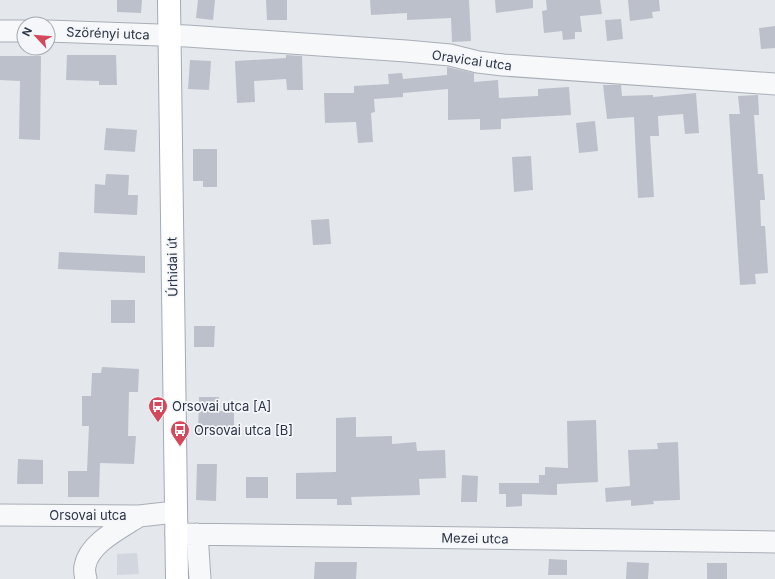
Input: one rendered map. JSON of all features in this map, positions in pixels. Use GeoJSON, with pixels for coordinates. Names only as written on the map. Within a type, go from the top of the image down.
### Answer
{"type":"FeatureCollection","features":[{"type":"Feature","properties":{"kind":"main road","name":"Úrhidai út"},"geometry":{"type":"LineString","coordinates":[[169,0],[175,512],[186,534],[177,579]]}},
{"type":"Feature","properties":{"kind":"street"},"geometry":{"type":"LineString","coordinates":[[0,31],[16,31]]}},
{"type":"Feature","properties":{"kind":"street","name":"Szörényi utca"},"geometry":{"type":"LineString","coordinates":[[56,31],[169,36]]}},
{"type":"Feature","properties":{"kind":"street","name":"Oravicai utca"},"geometry":{"type":"LineString","coordinates":[[169,36],[406,51],[450,55],[478,62],[503,65],[775,84]]}},
{"type":"Feature","properties":{"kind":"street","name":"Orsovai utca"},"geometry":{"type":"LineString","coordinates":[[0,515],[139,516],[175,512]]}},
{"type":"Feature","properties":{"kind":"street"},"geometry":{"type":"LineString","coordinates":[[86,579],[85,566],[91,552],[104,539],[139,516]]}},
{"type":"Feature","properties":{"kind":"street"},"geometry":{"type":"LineString","coordinates":[[186,534],[200,579]]}},
{"type":"Feature","properties":{"kind":"street","name":"Mezei utca"},"geometry":{"type":"LineString","coordinates":[[186,534],[775,542]]}},
{"type":"Feature","properties":{"kind":"shaded area"},"geometry":{"type":"Polygon","coordinates":[[[137,553],[139,574],[117,575],[117,554],[137,553]]]}},
{"type":"Feature","properties":{"kind":"building"},"geometry":{"type":"Polygon","coordinates":[[[117,0],[142,0],[141,13],[117,12],[117,0]]]}},
{"type":"Feature","properties":{"kind":"building"},"geometry":{"type":"Polygon","coordinates":[[[198,0],[215,0],[213,20],[196,18],[198,0]]]}},
{"type":"Feature","properties":{"kind":"building"},"geometry":{"type":"Polygon","coordinates":[[[266,0],[287,0],[287,20],[267,20],[266,0]]]}},
{"type":"Feature","properties":{"kind":"building"},"geometry":{"type":"Polygon","coordinates":[[[370,0],[469,0],[471,41],[452,42],[451,18],[407,20],[407,13],[371,15],[370,0]]]}},
{"type":"Feature","properties":{"kind":"building"},"geometry":{"type":"Polygon","coordinates":[[[495,0],[533,0],[533,8],[496,13],[495,0]]]}},
{"type":"Feature","properties":{"kind":"building"},"geometry":{"type":"Polygon","coordinates":[[[546,0],[600,0],[602,14],[580,16],[582,32],[575,32],[575,39],[563,40],[562,31],[544,33],[542,11],[547,10],[546,0]]]}},
{"type":"Feature","properties":{"kind":"building"},"geometry":{"type":"Polygon","coordinates":[[[628,0],[659,0],[660,11],[652,12],[653,18],[630,21],[628,0]]]}},
{"type":"Feature","properties":{"kind":"building"},"geometry":{"type":"Polygon","coordinates":[[[621,19],[623,39],[607,41],[605,20],[621,19]]]}},
{"type":"Feature","properties":{"kind":"building"},"geometry":{"type":"Polygon","coordinates":[[[775,26],[775,48],[761,49],[759,28],[775,26]]]}},
{"type":"Feature","properties":{"kind":"building"},"geometry":{"type":"Polygon","coordinates":[[[67,55],[116,55],[117,85],[99,85],[99,81],[66,80],[67,55]]]}},
{"type":"Feature","properties":{"kind":"building"},"geometry":{"type":"Polygon","coordinates":[[[286,55],[302,56],[303,90],[287,90],[286,79],[254,81],[255,102],[237,103],[235,61],[286,58],[286,55]]]}},
{"type":"Feature","properties":{"kind":"building"},"geometry":{"type":"Polygon","coordinates":[[[0,56],[41,56],[40,140],[19,139],[20,81],[0,80],[0,56]]]}},
{"type":"Feature","properties":{"kind":"building"},"geometry":{"type":"Polygon","coordinates":[[[190,60],[211,61],[209,90],[188,89],[190,60]]]}},
{"type":"Feature","properties":{"kind":"building"},"geometry":{"type":"Polygon","coordinates":[[[447,67],[474,73],[474,82],[498,80],[499,98],[538,96],[538,89],[569,87],[571,115],[501,119],[501,129],[480,130],[480,119],[448,120],[448,89],[403,93],[403,97],[374,99],[375,112],[371,113],[373,142],[358,143],[356,122],[325,123],[324,93],[354,93],[354,86],[389,84],[388,74],[402,73],[403,79],[447,75],[447,67]]]}},
{"type":"Feature","properties":{"kind":"building"},"geometry":{"type":"Polygon","coordinates":[[[603,85],[621,85],[622,96],[653,95],[653,97],[696,93],[699,133],[685,134],[683,114],[658,116],[659,136],[650,136],[654,197],[638,198],[634,117],[607,119],[603,85]]]}},
{"type":"Feature","properties":{"kind":"building"},"geometry":{"type":"Polygon","coordinates":[[[758,95],[759,115],[754,115],[758,174],[763,174],[765,200],[760,200],[761,226],[765,226],[768,273],[755,274],[756,284],[740,285],[729,114],[740,114],[738,96],[758,95]]]}},
{"type":"Feature","properties":{"kind":"building"},"geometry":{"type":"Polygon","coordinates":[[[595,121],[598,151],[579,153],[576,123],[595,121]]]}},
{"type":"Feature","properties":{"kind":"building"},"geometry":{"type":"Polygon","coordinates":[[[106,128],[137,130],[135,152],[104,150],[106,128]]]}},
{"type":"Feature","properties":{"kind":"building"},"geometry":{"type":"Polygon","coordinates":[[[193,149],[217,149],[217,187],[203,187],[203,181],[193,181],[193,149]]]}},
{"type":"Feature","properties":{"kind":"building"},"geometry":{"type":"Polygon","coordinates":[[[531,156],[533,190],[514,192],[512,157],[531,156]]]}},
{"type":"Feature","properties":{"kind":"building"},"geometry":{"type":"Polygon","coordinates":[[[106,174],[129,175],[128,195],[138,195],[137,215],[94,213],[95,184],[105,185],[106,174]]]}},
{"type":"Feature","properties":{"kind":"building"},"geometry":{"type":"Polygon","coordinates":[[[329,219],[331,244],[313,245],[311,220],[329,219]]]}},
{"type":"Feature","properties":{"kind":"building"},"geometry":{"type":"Polygon","coordinates":[[[59,252],[145,256],[145,273],[58,269],[59,252]]]}},
{"type":"Feature","properties":{"kind":"building"},"geometry":{"type":"Polygon","coordinates":[[[111,300],[135,300],[135,323],[111,323],[111,300]]]}},
{"type":"Feature","properties":{"kind":"building"},"geometry":{"type":"Polygon","coordinates":[[[194,326],[215,326],[214,347],[194,347],[194,326]]]}},
{"type":"Feature","properties":{"kind":"building"},"geometry":{"type":"Polygon","coordinates":[[[102,367],[139,369],[138,392],[129,392],[128,436],[136,436],[134,464],[100,463],[99,497],[68,497],[68,471],[87,471],[89,426],[82,426],[82,396],[91,396],[92,373],[101,373],[102,367]]]}},
{"type":"Feature","properties":{"kind":"building"},"geometry":{"type":"Polygon","coordinates":[[[199,397],[219,397],[219,411],[234,411],[234,433],[198,433],[199,397]]]}},
{"type":"Feature","properties":{"kind":"building"},"geometry":{"type":"Polygon","coordinates":[[[356,417],[356,437],[392,436],[392,444],[416,442],[417,451],[445,450],[446,478],[419,479],[420,495],[351,497],[352,505],[337,505],[337,499],[296,499],[296,473],[336,472],[336,418],[356,417]]]}},
{"type":"Feature","properties":{"kind":"building"},"geometry":{"type":"Polygon","coordinates":[[[596,420],[598,482],[557,484],[557,495],[522,494],[522,506],[506,507],[506,494],[499,494],[499,483],[539,483],[539,475],[545,475],[545,467],[568,468],[567,421],[596,420]]]}},
{"type":"Feature","properties":{"kind":"building"},"geometry":{"type":"Polygon","coordinates":[[[678,442],[680,500],[653,501],[654,504],[631,506],[631,500],[606,502],[605,488],[630,486],[628,450],[658,449],[657,443],[678,442]]]}},
{"type":"Feature","properties":{"kind":"building"},"geometry":{"type":"Polygon","coordinates":[[[18,459],[43,460],[43,484],[17,484],[18,459]]]}},
{"type":"Feature","properties":{"kind":"building"},"geometry":{"type":"Polygon","coordinates":[[[197,464],[217,464],[216,501],[196,500],[197,464]]]}},
{"type":"Feature","properties":{"kind":"building"},"geometry":{"type":"Polygon","coordinates":[[[462,475],[478,476],[477,502],[461,502],[462,475]]]}},
{"type":"Feature","properties":{"kind":"building"},"geometry":{"type":"Polygon","coordinates":[[[246,477],[268,477],[268,498],[246,498],[246,477]]]}},
{"type":"Feature","properties":{"kind":"building"},"geometry":{"type":"Polygon","coordinates":[[[549,559],[567,560],[567,575],[548,575],[549,559]]]}},
{"type":"Feature","properties":{"kind":"building"},"geometry":{"type":"Polygon","coordinates":[[[315,562],[357,562],[356,579],[314,579],[315,562]]]}},
{"type":"Feature","properties":{"kind":"building"},"geometry":{"type":"Polygon","coordinates":[[[627,562],[649,563],[648,579],[626,579],[627,562]]]}},
{"type":"Feature","properties":{"kind":"building"},"geometry":{"type":"Polygon","coordinates":[[[707,563],[727,563],[727,579],[707,579],[707,563]]]}},
{"type":"Feature","properties":{"kind":"place","name":"Orsovai utca [A]"},"geometry":{"type":"Point","coordinates":[158,423]}},
{"type":"Feature","properties":{"kind":"place","name":"Orsovai utca [B]"},"geometry":{"type":"Point","coordinates":[180,447]}}]}
